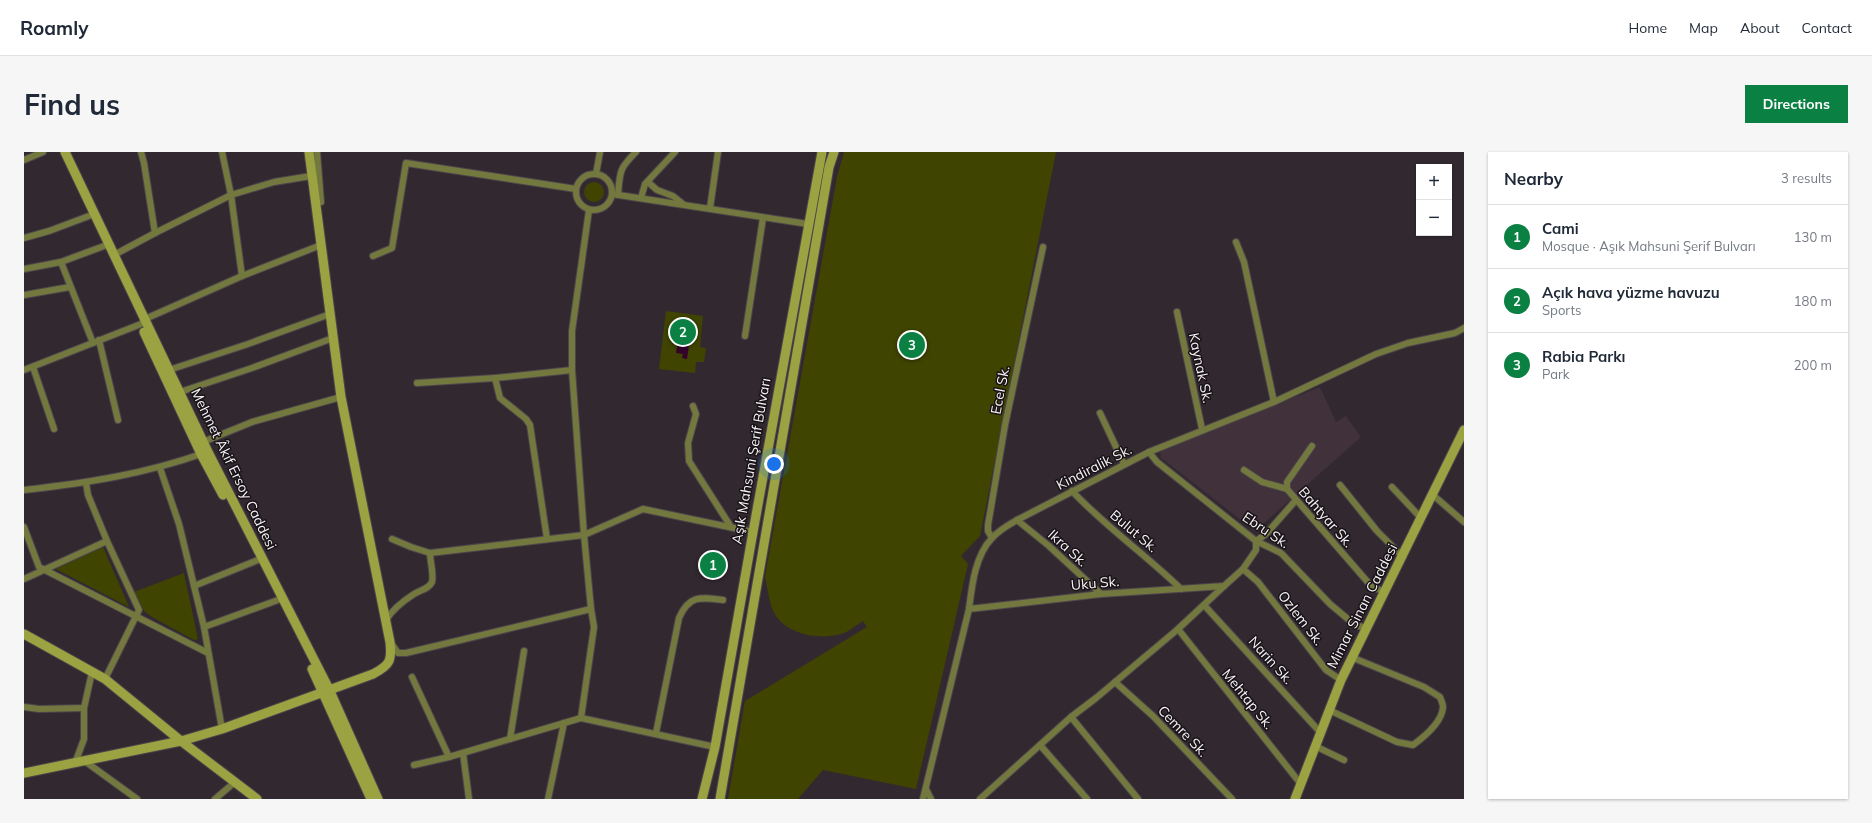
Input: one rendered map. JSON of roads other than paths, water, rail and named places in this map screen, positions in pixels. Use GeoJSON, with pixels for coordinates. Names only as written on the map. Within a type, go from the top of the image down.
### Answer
{"type":"FeatureCollection","features":[{"type":"Feature","properties":{"kind":"main road","name":"Mehmet Âkif Ersoy Caddesi"},"geometry":{"type":"LineString","coordinates":[[59,152],[104,246],[180,392],[203,442],[204,453],[326,690],[378,799]]}},
{"type":"Feature","properties":{"kind":"main road","name":"Mehmet Âkif Ersoy Caddesi"},"geometry":{"type":"LineString","coordinates":[[65,152],[114,255],[204,453],[278,600],[326,690],[371,799]]}},
{"type":"Feature","properties":{"kind":"main road"},"geometry":{"type":"LineString","coordinates":[[24,773],[86,762],[181,741],[222,728],[373,674],[386,667],[392,656],[341,396],[309,152]]}},
{"type":"Feature","properties":{"kind":"main road","name":"Aşık Mahsuni Şerif Bulvarı"},"geometry":{"type":"LineString","coordinates":[[702,799],[715,747],[822,152]]}},
{"type":"Feature","properties":{"kind":"main road","name":"Aşık Mahsuni Şerif Bulvarı"},"geometry":{"type":"LineString","coordinates":[[720,799],[829,167],[834,152]]}},
{"type":"Feature","properties":{"kind":"main road","name":"Mimar Sinan Caddesi"},"geometry":{"type":"LineString","coordinates":[[1294,799],[1341,680],[1433,496],[1464,430]]}},
{"type":"Feature","properties":{"kind":"main road"},"geometry":{"type":"LineString","coordinates":[[24,634],[105,679],[181,741],[257,799]]}},
{"type":"Feature","properties":{"kind":"street"},"geometry":{"type":"LineString","coordinates":[[24,160],[43,152]]}},
{"type":"Feature","properties":{"kind":"street"},"geometry":{"type":"LineString","coordinates":[[141,152],[155,233]]}},
{"type":"Feature","properties":{"kind":"street"},"geometry":{"type":"LineString","coordinates":[[222,152],[231,195],[242,276]]}},
{"type":"Feature","properties":{"kind":"street"},"geometry":{"type":"LineString","coordinates":[[318,152],[321,202]]}},
{"type":"Feature","properties":{"kind":"street"},"geometry":{"type":"LineString","coordinates":[[596,174],[600,152]]}},
{"type":"Feature","properties":{"kind":"street"},"geometry":{"type":"LineString","coordinates":[[615,194],[608,181],[596,174],[582,179],[576,190],[579,202],[589,210],[604,207],[615,194],[620,171],[623,165],[636,152]]}},
{"type":"Feature","properties":{"kind":"street"},"geometry":{"type":"LineString","coordinates":[[641,198],[642,192],[648,182],[675,152]]}},
{"type":"Feature","properties":{"kind":"street"},"geometry":{"type":"LineString","coordinates":[[710,208],[718,152]]}},
{"type":"Feature","properties":{"kind":"street"},"geometry":{"type":"LineString","coordinates":[[373,256],[392,248],[406,163],[576,190]]}},
{"type":"Feature","properties":{"kind":"street"},"geometry":{"type":"LineString","coordinates":[[114,255],[231,195],[274,182],[311,176]]}},
{"type":"Feature","properties":{"kind":"street"},"geometry":{"type":"LineString","coordinates":[[648,182],[657,190],[673,196],[683,204]]}},
{"type":"Feature","properties":{"kind":"street"},"geometry":{"type":"LineString","coordinates":[[615,194],[808,224]]}},
{"type":"Feature","properties":{"kind":"street"},"geometry":{"type":"LineString","coordinates":[[581,718],[594,627],[584,535],[572,370],[572,331],[589,210]]}},
{"type":"Feature","properties":{"kind":"street"},"geometry":{"type":"LineString","coordinates":[[24,238],[49,232],[90,216]]}},
{"type":"Feature","properties":{"kind":"street"},"geometry":{"type":"LineString","coordinates":[[745,336],[763,218]]}},
{"type":"Feature","properties":{"kind":"street"},"geometry":{"type":"LineString","coordinates":[[1236,242],[1244,262],[1274,402]]}},
{"type":"Feature","properties":{"kind":"street"},"geometry":{"type":"LineString","coordinates":[[24,370],[96,342],[242,276],[321,245]]}},
{"type":"Feature","properties":{"kind":"street"},"geometry":{"type":"LineString","coordinates":[[24,262],[25,269],[61,262],[104,246]]}},
{"type":"Feature","properties":{"kind":"street","name":"Ecel Sk."},"geometry":{"type":"LineString","coordinates":[[992,538],[988,531],[988,525],[1005,425],[1043,247]]}},
{"type":"Feature","properties":{"kind":"street"},"geometry":{"type":"LineString","coordinates":[[61,262],[70,287],[96,342],[118,420]]}},
{"type":"Feature","properties":{"kind":"street"},"geometry":{"type":"LineString","coordinates":[[24,295],[70,287]]}},
{"type":"Feature","properties":{"kind":"street","name":"Kaynak Sk."},"geometry":{"type":"LineString","coordinates":[[1177,312],[1202,429]]}},
{"type":"Feature","properties":{"kind":"street"},"geometry":{"type":"LineString","coordinates":[[169,370],[248,344],[330,314]]}},
{"type":"Feature","properties":{"kind":"street","name":"Kindiralik Sk."},"geometry":{"type":"LineString","coordinates":[[923,799],[969,609],[973,579],[982,555],[992,538],[1017,520],[1149,452],[1202,429],[1274,402],[1376,354],[1408,343],[1455,332],[1464,328]]}},
{"type":"Feature","properties":{"kind":"street"},"geometry":{"type":"LineString","coordinates":[[180,392],[252,368],[333,338]]}},
{"type":"Feature","properties":{"kind":"street"},"geometry":{"type":"LineString","coordinates":[[33,367],[54,429]]}},
{"type":"Feature","properties":{"kind":"street"},"geometry":{"type":"LineString","coordinates":[[418,383],[495,378],[572,370]]}},
{"type":"Feature","properties":{"kind":"street"},"geometry":{"type":"LineString","coordinates":[[495,378],[500,398],[526,419],[530,426],[547,540]]}},
{"type":"Feature","properties":{"kind":"street"},"geometry":{"type":"LineString","coordinates":[[203,442],[252,422],[341,396]]}},
{"type":"Feature","properties":{"kind":"street"},"geometry":{"type":"LineString","coordinates":[[693,406],[696,414],[688,443],[689,461],[731,527]]}},
{"type":"Feature","properties":{"kind":"street"},"geometry":{"type":"LineString","coordinates":[[1100,413],[1124,464]]}},
{"type":"Feature","properties":{"kind":"street","name":"Bahtyar Sk."},"geometry":{"type":"LineString","coordinates":[[1312,446],[1288,482],[1287,489],[1372,587],[1385,592]]}},
{"type":"Feature","properties":{"kind":"street","name":"Ebru Sk."},"geometry":{"type":"LineString","coordinates":[[1149,452],[1157,462],[1256,541],[1281,553],[1330,604],[1355,625],[1367,628]]}},
{"type":"Feature","properties":{"kind":"street"},"geometry":{"type":"LineString","coordinates":[[24,490],[86,483],[160,468],[204,453]]}},
{"type":"Feature","properties":{"kind":"street"},"geometry":{"type":"LineString","coordinates":[[160,468],[179,524],[194,586],[204,628],[222,728]]}},
{"type":"Feature","properties":{"kind":"street"},"geometry":{"type":"LineString","coordinates":[[1244,470],[1262,482],[1287,489]]}},
{"type":"Feature","properties":{"kind":"street"},"geometry":{"type":"LineString","coordinates":[[86,483],[88,495],[107,541],[139,610],[105,679]]}},
{"type":"Feature","properties":{"kind":"street"},"geometry":{"type":"LineString","coordinates":[[1340,485],[1378,531],[1402,557]]}},
{"type":"Feature","properties":{"kind":"street"},"geometry":{"type":"LineString","coordinates":[[1392,487],[1421,518]]}},
{"type":"Feature","properties":{"kind":"street","name":"Bulut Sk."},"geometry":{"type":"LineString","coordinates":[[1072,491],[1089,509],[1162,570],[1181,589]]}},
{"type":"Feature","properties":{"kind":"street"},"geometry":{"type":"LineString","coordinates":[[1433,496],[1464,522]]}},
{"type":"Feature","properties":{"kind":"street"},"geometry":{"type":"LineString","coordinates":[[983,798],[1071,717],[1178,629],[1243,569],[1256,550],[1256,541],[1266,534],[1296,500]]}},
{"type":"Feature","properties":{"kind":"street"},"geometry":{"type":"LineString","coordinates":[[392,539],[430,553],[547,540],[584,535],[643,509],[753,532]]}},
{"type":"Feature","properties":{"kind":"street","name":"Ikra Sk."},"geometry":{"type":"LineString","coordinates":[[1017,520],[1049,546],[1101,594]]}},
{"type":"Feature","properties":{"kind":"street"},"geometry":{"type":"LineString","coordinates":[[24,527],[39,567],[208,654]]}},
{"type":"Feature","properties":{"kind":"street"},"geometry":{"type":"LineString","coordinates":[[24,579],[107,541]]}},
{"type":"Feature","properties":{"kind":"street"},"geometry":{"type":"LineString","coordinates":[[386,620],[392,611],[431,583],[430,553]]}},
{"type":"Feature","properties":{"kind":"street"},"geometry":{"type":"LineString","coordinates":[[194,586],[258,560]]}},
{"type":"Feature","properties":{"kind":"street","name":"Ozlem Sk."},"geometry":{"type":"LineString","coordinates":[[1243,569],[1258,582],[1326,670],[1341,680]]}},
{"type":"Feature","properties":{"kind":"street","name":"Uku Sk."},"geometry":{"type":"LineString","coordinates":[[969,609],[1101,594],[1224,586]]}},
{"type":"Feature","properties":{"kind":"street"},"geometry":{"type":"LineString","coordinates":[[656,733],[679,618],[684,608],[690,601],[703,598],[723,600]]}},
{"type":"Feature","properties":{"kind":"street"},"geometry":{"type":"LineString","coordinates":[[204,628],[278,600]]}},
{"type":"Feature","properties":{"kind":"street","name":"Narin Sk."},"geometry":{"type":"LineString","coordinates":[[1204,605],[1320,732]]}},
{"type":"Feature","properties":{"kind":"street"},"geometry":{"type":"LineString","coordinates":[[390,642],[398,653],[406,653],[591,609]]}},
{"type":"Feature","properties":{"kind":"street","name":"Mehtap Sk."},"geometry":{"type":"LineString","coordinates":[[1178,629],[1300,783]]}},
{"type":"Feature","properties":{"kind":"street"},"geometry":{"type":"LineString","coordinates":[[510,739],[524,651]]}},
{"type":"Feature","properties":{"kind":"street"},"geometry":{"type":"LineString","coordinates":[[1329,710],[1397,742],[1413,745],[1426,736],[1437,721],[1443,707],[1440,697],[1424,687],[1352,657]]}},
{"type":"Feature","properties":{"kind":"street"},"geometry":{"type":"LineString","coordinates":[[75,763],[84,739],[84,708],[92,672]]}},
{"type":"Feature","properties":{"kind":"street"},"geometry":{"type":"LineString","coordinates":[[412,677],[449,757]]}},
{"type":"Feature","properties":{"kind":"street","name":"Cemre Sk."},"geometry":{"type":"LineString","coordinates":[[1115,682],[1153,716],[1232,799]]}},
{"type":"Feature","properties":{"kind":"street"},"geometry":{"type":"LineString","coordinates":[[24,707],[39,709],[84,708]]}},
{"type":"Feature","properties":{"kind":"street"},"geometry":{"type":"LineString","coordinates":[[1071,717],[1138,799]]}},
{"type":"Feature","properties":{"kind":"street"},"geometry":{"type":"LineString","coordinates":[[414,765],[449,757],[581,718],[656,733],[715,747]]}},
{"type":"Feature","properties":{"kind":"street"},"geometry":{"type":"LineString","coordinates":[[548,799],[564,723]]}},
{"type":"Feature","properties":{"kind":"street"},"geometry":{"type":"LineString","coordinates":[[1040,745],[1087,799]]}},
{"type":"Feature","properties":{"kind":"street"},"geometry":{"type":"LineString","coordinates":[[1315,746],[1344,760]]}},
{"type":"Feature","properties":{"kind":"street"},"geometry":{"type":"LineString","coordinates":[[463,753],[470,799]]}},
{"type":"Feature","properties":{"kind":"street"},"geometry":{"type":"LineString","coordinates":[[86,762],[137,799]]}},
{"type":"Feature","properties":{"kind":"street"},"geometry":{"type":"LineString","coordinates":[[215,799],[235,782]]}},
{"type":"Feature","properties":{"kind":"street"},"geometry":{"type":"LineString","coordinates":[[926,789],[931,799]]}},
{"type":"Feature","properties":{"kind":"place","name":"Açık hava yüzme havuzu"},"geometry":{"type":"Point","coordinates":[683,332]}},
{"type":"Feature","properties":{"kind":"place","name":"Rabia Parkı"},"geometry":{"type":"Point","coordinates":[912,345]}},
{"type":"Feature","properties":{"kind":"place","name":"Cami"},"geometry":{"type":"Point","coordinates":[713,565]}}]}
